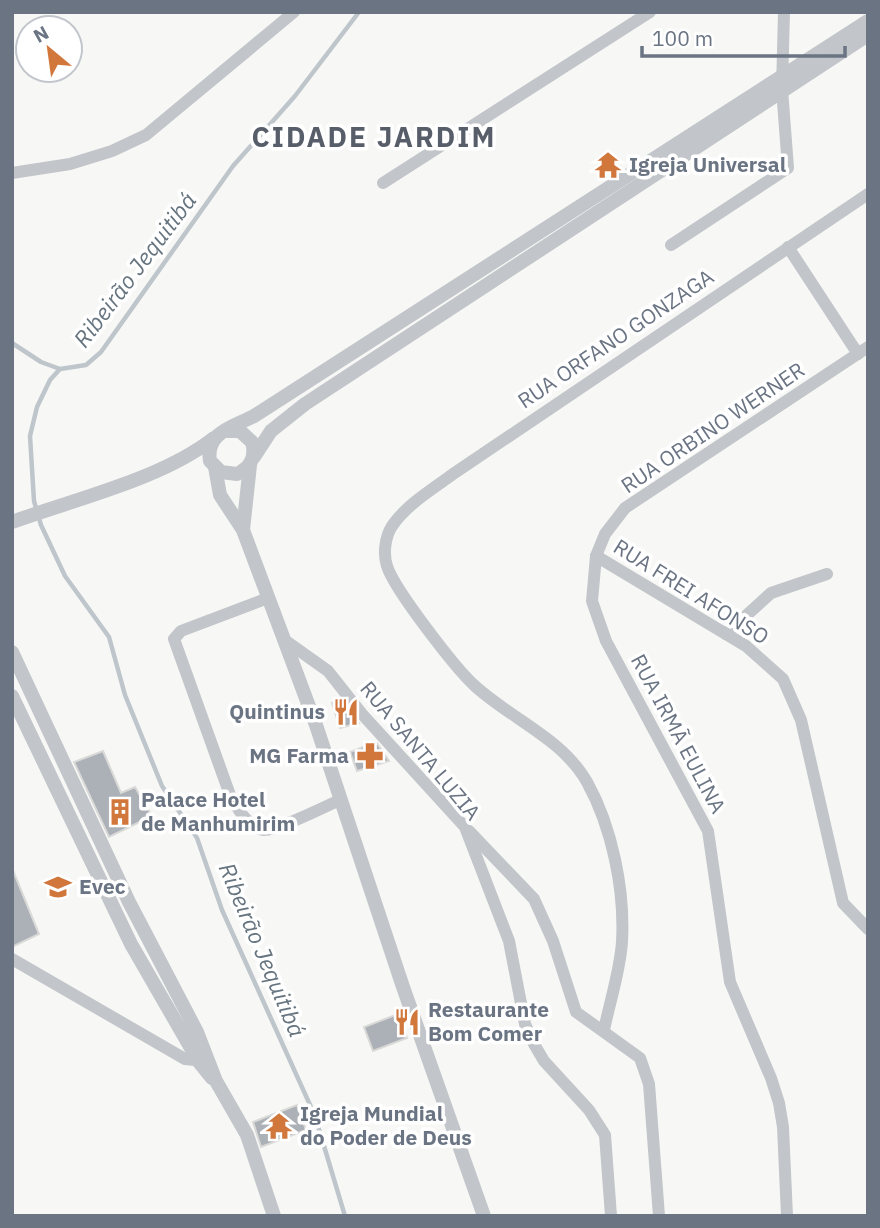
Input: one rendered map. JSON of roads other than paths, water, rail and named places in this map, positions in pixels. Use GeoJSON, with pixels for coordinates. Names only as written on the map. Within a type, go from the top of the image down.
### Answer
{"type":"FeatureCollection","features":[{"type":"Feature","properties":{"kind":"street"},"geometry":{"type":"LineString","coordinates":[[12,173],[70,164],[113,151],[146,135],[294,12]]}},
{"type":"Feature","properties":{"kind":"street"},"geometry":{"type":"LineString","coordinates":[[383,183],[650,12]]}},
{"type":"Feature","properties":{"kind":"street"},"geometry":{"type":"LineString","coordinates":[[671,245],[788,168],[782,82],[784,12]]}},
{"type":"Feature","properties":{"kind":"street"},"geometry":{"type":"LineString","coordinates":[[162,468],[214,466],[229,475],[237,474],[252,461],[271,431],[305,404],[868,21]]}},
{"type":"Feature","properties":{"kind":"street"},"geometry":{"type":"LineString","coordinates":[[15,521],[162,468],[193,454],[219,434],[254,416],[782,82],[868,36]]}},
{"type":"Feature","properties":{"kind":"street","name":"RUA ORFANO GONZAGA"},"geometry":{"type":"LineString","coordinates":[[604,1030],[622,943],[621,903],[609,837],[595,798],[571,758],[474,685],[400,590],[393,580],[384,555],[393,525],[415,503],[453,474],[868,194]]}},
{"type":"Feature","properties":{"kind":"street"},"geometry":{"type":"LineString","coordinates":[[788,247],[863,350]]}},
{"type":"Feature","properties":{"kind":"street","name":"RUA ORBINO WERNER"},"geometry":{"type":"LineString","coordinates":[[596,556],[615,520],[645,493],[863,350]]}},
{"type":"Feature","properties":{"kind":"street"},"geometry":{"type":"LineString","coordinates":[[243,530],[252,442],[247,435],[232,430],[219,434],[209,453],[225,506],[243,530],[283,639],[484,1216]]}},
{"type":"Feature","properties":{"kind":"street","name":"RUA FREI AFONSO"},"geometry":{"type":"LineString","coordinates":[[596,556],[766,661],[791,691],[801,720],[843,903],[868,929]]}},
{"type":"Feature","properties":{"kind":"street","name":"RUA IRMÃ EULINA"},"geometry":{"type":"LineString","coordinates":[[596,556],[592,601],[606,641],[708,831],[730,982],[779,1103],[783,1127],[787,1216]]}},
{"type":"Feature","properties":{"kind":"street"},"geometry":{"type":"LineString","coordinates":[[726,634],[771,593],[827,574]]}},
{"type":"Feature","properties":{"kind":"street"},"geometry":{"type":"LineString","coordinates":[[268,598],[181,631],[174,639],[230,795],[244,817],[253,825],[269,829],[340,800]]}},
{"type":"Feature","properties":{"kind":"street","name":"RUA SANTA LUZIA"},"geometry":{"type":"LineString","coordinates":[[283,639],[328,671],[362,714],[465,827],[509,941],[525,1024],[534,1044],[544,1061],[589,1110],[605,1135],[611,1216]]}},
{"type":"Feature","properties":{"kind":"street"},"geometry":{"type":"LineString","coordinates":[[12,652],[16,667],[51,733],[137,918],[181,1001],[204,1061]]}},
{"type":"Feature","properties":{"kind":"street"},"geometry":{"type":"LineString","coordinates":[[12,696],[122,926],[167,1009],[204,1061],[247,1135],[274,1216]]}},
{"type":"Feature","properties":{"kind":"street"},"geometry":{"type":"LineString","coordinates":[[34,741],[51,733]]}},
{"type":"Feature","properties":{"kind":"street"},"geometry":{"type":"LineString","coordinates":[[65,803],[80,796]]}},
{"type":"Feature","properties":{"kind":"street"},"geometry":{"type":"LineString","coordinates":[[465,827],[534,900],[552,941],[576,1012],[640,1058],[646,1071],[659,1216]]}},
{"type":"Feature","properties":{"kind":"street"},"geometry":{"type":"LineString","coordinates":[[122,926],[137,918]]}},
{"type":"Feature","properties":{"kind":"street"},"geometry":{"type":"LineString","coordinates":[[12,959],[185,1059],[204,1061]]}},
{"type":"Feature","properties":{"kind":"street"},"geometry":{"type":"LineString","coordinates":[[167,1009],[181,1001]]}},
{"type":"Feature","properties":{"kind":"street"},"geometry":{"type":"LineString","coordinates":[[649,1216],[657,1191]]}},
{"type":"Feature","properties":{"kind":"waterway","name":"Ribeirão Jequitibá"},"geometry":{"type":"LineString","coordinates":[[345,1216],[315,1116],[222,910],[197,838],[162,786],[125,695],[109,637],[65,576],[41,525],[34,501],[30,436],[37,407],[50,380],[60,369],[86,365],[101,352],[233,166],[295,96],[359,12]]}},
{"type":"Feature","properties":{"kind":"waterway"},"geometry":{"type":"LineString","coordinates":[[12,343],[41,362],[60,369]]}},
{"type":"Feature","properties":{"kind":"place","name":"Igreja Universal"},"geometry":{"type":"Point","coordinates":[608,165]}},
{"type":"Feature","properties":{"kind":"place","name":"Quintinus"},"geometry":{"type":"Point","coordinates":[346,712]}},
{"type":"Feature","properties":{"kind":"place","name":"MG Farma"},"geometry":{"type":"Point","coordinates":[370,756]}},
{"type":"Feature","properties":{"kind":"place","name":"Palace Hotel de Manhumirim"},"geometry":{"type":"Point","coordinates":[120,812]}},
{"type":"Feature","properties":{"kind":"place","name":"Evec"},"geometry":{"type":"Point","coordinates":[58,887]}},
{"type":"Feature","properties":{"kind":"place","name":"Restaurante Bom Comer"},"geometry":{"type":"Point","coordinates":[407,1022]}},
{"type":"Feature","properties":{"kind":"place","name":"Igreja Mundial do Poder de Deus"},"geometry":{"type":"Point","coordinates":[279,1126]}},
{"type":"Feature","properties":{"kind":"district","name":"CIDADE JARDIM"},"geometry":{"type":"Point","coordinates":[374,137]}}]}
